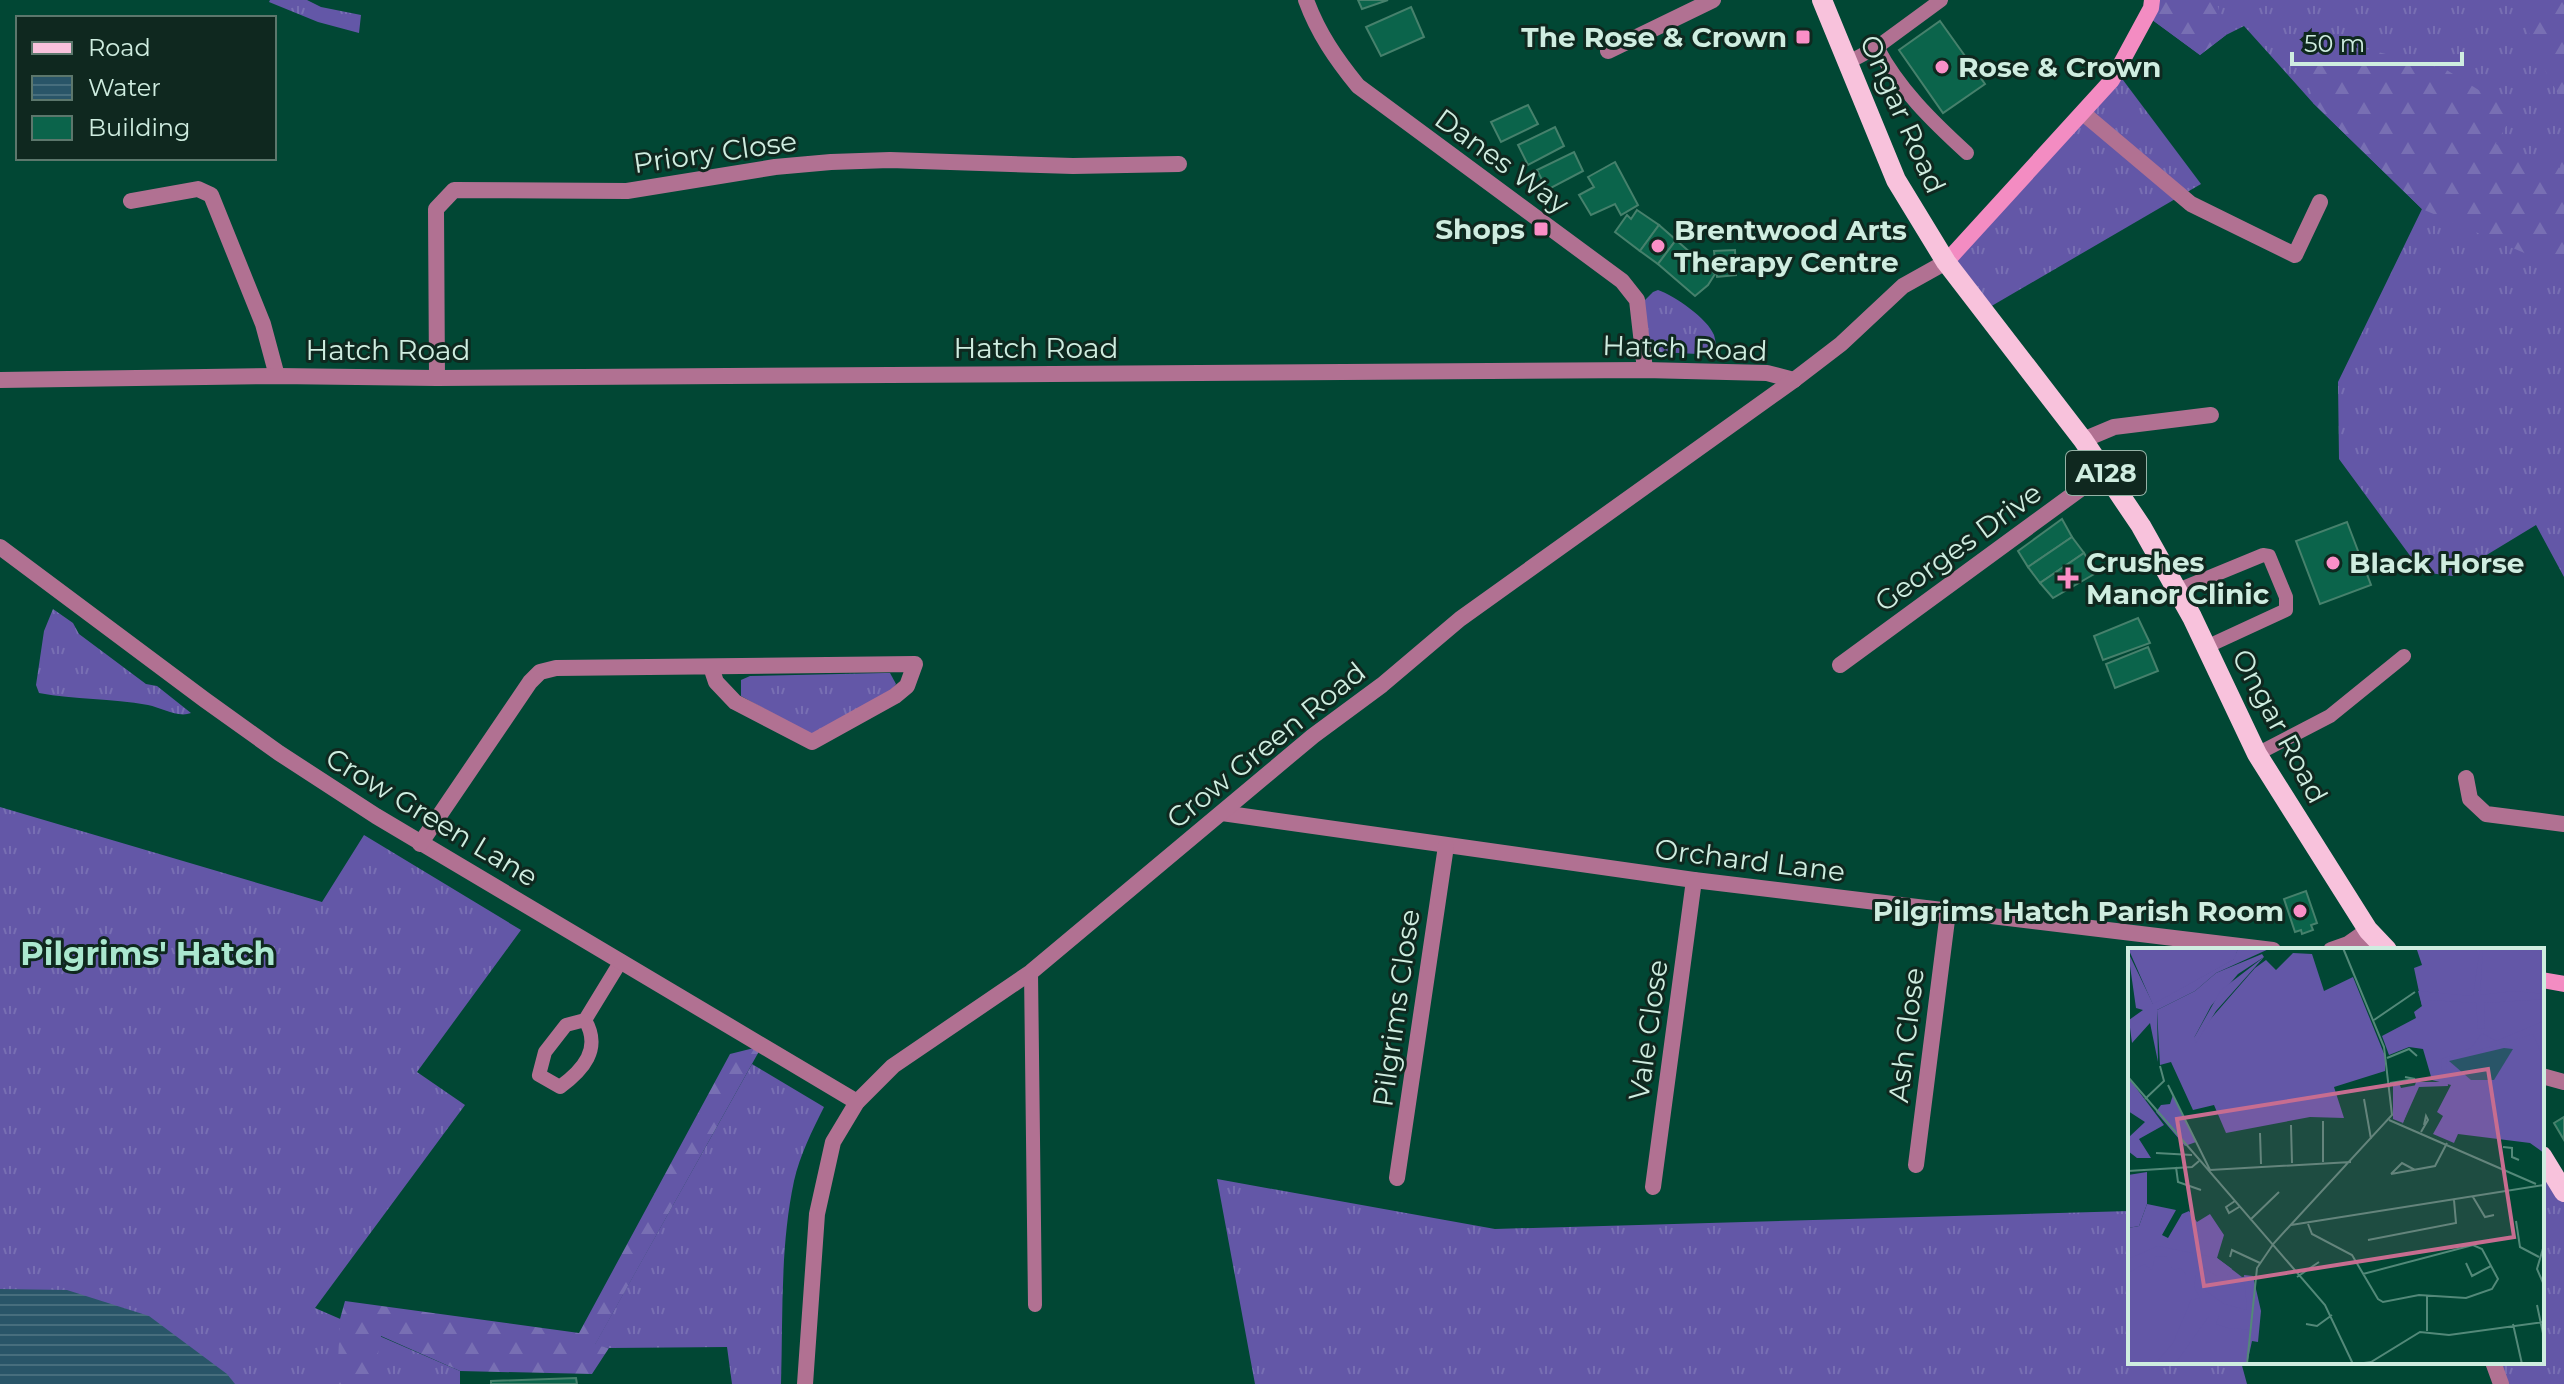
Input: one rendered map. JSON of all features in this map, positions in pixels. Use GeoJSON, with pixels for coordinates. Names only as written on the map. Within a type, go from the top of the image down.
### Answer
{"type":"FeatureCollection","features":[{"type":"Feature","properties":{"kind":"main road","name":"Ongar Road"},"geometry":{"type":"LineString","coordinates":[[1822,0],[1896,180],[1946,262],[2083,440],[2141,526],[2178,590],[2257,754],[2367,940]]}},
{"type":"Feature","properties":{"kind":"main road"},"geometry":{"type":"LineString","coordinates":[[2544,1159],[2564,1192]]}},
{"type":"Feature","properties":{"kind":"street","name":"Danes Way"},"geometry":{"type":"LineString","coordinates":[[1306,0],[1335,59],[1358,86],[1622,281],[1637,300],[1645,370]]}},
{"type":"Feature","properties":{"kind":"street"},"geometry":{"type":"LineString","coordinates":[[1608,51],[1713,0]]}},
{"type":"Feature","properties":{"kind":"street"},"geometry":{"type":"LineString","coordinates":[[1946,262],[2112,80],[2151,8],[2152,0]]}},
{"type":"Feature","properties":{"kind":"street"},"geometry":{"type":"LineString","coordinates":[[2083,113],[2191,204],[2295,255],[2320,202]]}},
{"type":"Feature","properties":{"kind":"street","name":"Priory Close"},"geometry":{"type":"LineString","coordinates":[[437,378],[436,209],[454,190],[627,191],[775,167],[860,161],[1073,166],[1179,164]]}},
{"type":"Feature","properties":{"kind":"street","name":"Hatch Road"},"geometry":{"type":"LineString","coordinates":[[131,201],[198,189],[211,195],[263,324],[277,376]]}},
{"type":"Feature","properties":{"kind":"street","name":"Crow Green Road"},"geometry":{"type":"LineString","coordinates":[[805,1384],[817,1214],[833,1142],[857,1102],[893,1066],[1031,972],[1460,619],[1794,380],[1841,344],[1903,286],[1946,262]]}},
{"type":"Feature","properties":{"kind":"street","name":"Hatch Road"},"geometry":{"type":"LineString","coordinates":[[0,380],[1645,370],[1767,373],[1794,380]]}},
{"type":"Feature","properties":{"kind":"street"},"geometry":{"type":"LineString","coordinates":[[2083,440],[2114,427],[2211,415]]}},
{"type":"Feature","properties":{"kind":"street","name":"Georges Drive"},"geometry":{"type":"LineString","coordinates":[[1840,665],[2105,471]]}},
{"type":"Feature","properties":{"kind":"street","name":"Crow Green Lane"},"geometry":{"type":"LineString","coordinates":[[0,547],[279,753],[420,844],[857,1102]]}},
{"type":"Feature","properties":{"kind":"street"},"geometry":{"type":"LineString","coordinates":[[420,844],[530,682],[540,672],[556,668],[915,664],[907,686],[895,696],[812,742],[735,702],[716,682],[711,667]]}},
{"type":"Feature","properties":{"kind":"street"},"geometry":{"type":"LineString","coordinates":[[2466,778],[2470,799],[2486,814],[2564,824]]}},
{"type":"Feature","properties":{"kind":"street","name":"Orchard Lane"},"geometry":{"type":"LineString","coordinates":[[1222,813],[1694,880],[2256,948]]}},
{"type":"Feature","properties":{"kind":"street","name":"Pilgrims Close"},"geometry":{"type":"LineString","coordinates":[[1397,1178],[1446,846]]}},
{"type":"Feature","properties":{"kind":"street","name":"Vale Close"},"geometry":{"type":"LineString","coordinates":[[1653,1187],[1694,880]]}},
{"type":"Feature","properties":{"kind":"street","name":"Ash Close"},"geometry":{"type":"LineString","coordinates":[[1916,1165],[1948,912]]}},
{"type":"Feature","properties":{"kind":"street"},"geometry":{"type":"LineString","coordinates":[[2337,948],[2367,940]]}},
{"type":"Feature","properties":{"kind":"street"},"geometry":{"type":"LineString","coordinates":[[2544,980],[2564,984]]}},
{"type":"Feature","properties":{"kind":"street"},"geometry":{"type":"LineString","coordinates":[[2544,1077],[2564,1082]]}},
{"type":"Feature","properties":{"kind":"street"},"geometry":{"type":"LineString","coordinates":[[2494,1364],[2501,1384]]}},
{"type":"Feature","properties":{"kind":"lane"},"geometry":{"type":"LineString","coordinates":[[1847,63],[1877,47],[1941,0]]}},
{"type":"Feature","properties":{"kind":"lane"},"geometry":{"type":"LineString","coordinates":[[1877,47],[1886,64],[1931,120],[1967,153]]}},
{"type":"Feature","properties":{"kind":"lane"},"geometry":{"type":"LineString","coordinates":[[2178,590],[2263,555],[2269,556],[2286,597],[2286,610],[2206,647]]}},
{"type":"Feature","properties":{"kind":"lane"},"geometry":{"type":"LineString","coordinates":[[2257,754],[2330,716],[2404,656]]}},
{"type":"Feature","properties":{"kind":"lane"},"geometry":{"type":"LineString","coordinates":[[585,1020],[592,1036],[591,1049],[580,1073],[560,1087],[539,1075],[545,1052],[566,1025],[585,1020],[621,961]]}},
{"type":"Feature","properties":{"kind":"lane"},"geometry":{"type":"LineString","coordinates":[[1031,972],[1035,1305]]}},
{"type":"Feature","properties":{"kind":"green space"},"geometry":{"type":"Polygon","coordinates":[[[270,0],[307,0],[321,7],[361,15],[359,33],[318,22],[270,0]]]}},
{"type":"Feature","properties":{"kind":"green space"},"geometry":{"type":"Polygon","coordinates":[[[2153,0],[2564,0],[2564,577],[2536,525],[2452,576],[2422,572],[2339,459],[2338,382],[2422,209],[2313,103],[2244,26],[2200,55],[2151,19],[2153,0]]]}},
{"type":"Feature","properties":{"kind":"green space"},"geometry":{"type":"Polygon","coordinates":[[[2154,0],[2216,0],[2226,35],[2200,55],[2151,19],[2154,0]]]}},
{"type":"Feature","properties":{"kind":"green space"},"geometry":{"type":"Polygon","coordinates":[[[2526,0],[2564,0],[2564,105],[2529,33],[2526,0]]]}},
{"type":"Feature","properties":{"kind":"green space"},"geometry":{"type":"Polygon","coordinates":[[[2366,49],[2445,69],[2514,112],[2496,144],[2560,168],[2564,132],[2564,270],[2422,209],[2313,103],[2313,64],[2366,49]]]}},
{"type":"Feature","properties":{"kind":"green space"},"geometry":{"type":"Polygon","coordinates":[[[2117,72],[2201,184],[1983,311],[1946,262],[2117,72]]]}},
{"type":"Feature","properties":{"kind":"green space"},"geometry":{"type":"Polygon","coordinates":[[[1658,290],[1681,302],[1705,322],[1714,335],[1717,355],[1659,352],[1649,339],[1644,301],[1658,290]]]}},
{"type":"Feature","properties":{"kind":"green space"},"geometry":{"type":"Polygon","coordinates":[[[53,609],[73,623],[79,634],[146,684],[157,686],[191,713],[175,713],[134,703],[39,693],[36,685],[44,631],[53,609]]]}},
{"type":"Feature","properties":{"kind":"green space"},"geometry":{"type":"Polygon","coordinates":[[[890,673],[896,684],[891,691],[812,735],[741,696],[741,680],[750,676],[890,673]]]}},
{"type":"Feature","properties":{"kind":"green space"},"geometry":{"type":"Polygon","coordinates":[[[0,807],[322,902],[364,835],[521,930],[417,1072],[465,1105],[315,1308],[460,1371],[460,1384],[0,1384],[0,807]]]}},
{"type":"Feature","properties":{"kind":"green space"},"geometry":{"type":"Polygon","coordinates":[[[762,1046],[595,1345],[609,1348],[592,1374],[460,1371],[381,1336],[373,1384],[337,1384],[340,1319],[345,1301],[579,1333],[730,1054],[762,1046]]]}},
{"type":"Feature","properties":{"kind":"green space"},"geometry":{"type":"Polygon","coordinates":[[[752,1064],[824,1107],[794,1181],[786,1231],[781,1384],[732,1384],[727,1347],[594,1346],[752,1064]]]}},
{"type":"Feature","properties":{"kind":"green space"},"geometry":{"type":"Polygon","coordinates":[[[2544,1159],[2564,1192],[2564,1384],[2500,1384],[2494,1364],[2544,1364],[2544,1159]]]}},
{"type":"Feature","properties":{"kind":"green space"},"geometry":{"type":"Polygon","coordinates":[[[1217,1179],[1495,1229],[2128,1211],[2128,1364],[2242,1364],[2247,1384],[1255,1384],[1217,1179]]]}},
{"type":"Feature","properties":{"kind":"water"},"geometry":{"type":"Polygon","coordinates":[[[0,1289],[67,1290],[149,1316],[227,1374],[235,1384],[0,1384],[0,1289]]]}},
{"type":"Feature","properties":{"kind":"building"},"geometry":{"type":"Polygon","coordinates":[[[1358,0],[1388,0],[1362,9],[1358,0]]]}},
{"type":"Feature","properties":{"kind":"building"},"geometry":{"type":"Polygon","coordinates":[[[1411,7],[1424,37],[1381,56],[1366,27],[1411,7]]]}},
{"type":"Feature","properties":{"kind":"building","name":"Rose & Crown"},"geometry":{"type":"Polygon","coordinates":[[[1940,21],[1985,84],[1943,113],[1899,50],[1940,21]]]}},
{"type":"Feature","properties":{"kind":"building"},"geometry":{"type":"Polygon","coordinates":[[[1528,105],[1538,124],[1501,142],[1491,122],[1528,105]]]}},
{"type":"Feature","properties":{"kind":"building"},"geometry":{"type":"Polygon","coordinates":[[[1555,127],[1564,146],[1528,165],[1518,145],[1555,127]]]}},
{"type":"Feature","properties":{"kind":"building"},"geometry":{"type":"Polygon","coordinates":[[[1574,152],[1583,171],[1547,190],[1537,170],[1574,152]]]}},
{"type":"Feature","properties":{"kind":"building"},"geometry":{"type":"Polygon","coordinates":[[[1615,162],[1638,205],[1621,215],[1615,204],[1591,215],[1579,195],[1594,187],[1588,177],[1615,162]]]}},
{"type":"Feature","properties":{"kind":"building"},"geometry":{"type":"Polygon","coordinates":[[[1637,210],[1659,225],[1640,251],[1615,232],[1627,215],[1631,219],[1637,210]]]}},
{"type":"Feature","properties":{"kind":"building","name":"Brentwood Arts Therapy Centre"},"geometry":{"type":"Polygon","coordinates":[[[1659,225],[1676,240],[1658,264],[1640,251],[1659,225]]]}},
{"type":"Feature","properties":{"kind":"building"},"geometry":{"type":"Polygon","coordinates":[[[1676,240],[1715,274],[1695,296],[1658,264],[1676,240]]]}},
{"type":"Feature","properties":{"kind":"building"},"geometry":{"type":"Polygon","coordinates":[[[1735,250],[1736,275],[1717,277],[1714,251],[1735,250]]]}},
{"type":"Feature","properties":{"kind":"building"},"geometry":{"type":"Polygon","coordinates":[[[2062,519],[2072,537],[2028,567],[2018,551],[2062,519]]]}},
{"type":"Feature","properties":{"kind":"building","name":"Black Horse"},"geometry":{"type":"Polygon","coordinates":[[[2347,522],[2371,585],[2320,604],[2296,541],[2347,522]]]}},
{"type":"Feature","properties":{"kind":"building"},"geometry":{"type":"Polygon","coordinates":[[[2072,537],[2084,553],[2040,583],[2028,567],[2072,537]]]}},
{"type":"Feature","properties":{"kind":"building","name":"Crushes Manor Clinic"},"geometry":{"type":"Polygon","coordinates":[[[2084,553],[2096,573],[2053,598],[2040,583],[2084,553]]]}},
{"type":"Feature","properties":{"kind":"building"},"geometry":{"type":"Polygon","coordinates":[[[2138,618],[2150,643],[2103,660],[2094,636],[2138,618]]]}},
{"type":"Feature","properties":{"kind":"building"},"geometry":{"type":"Polygon","coordinates":[[[2148,647],[2158,671],[2115,688],[2106,664],[2148,647]]]}},
{"type":"Feature","properties":{"kind":"building","name":"Pilgrims Hatch Parish Room"},"geometry":{"type":"Polygon","coordinates":[[[2306,891],[2317,923],[2311,925],[2313,930],[2302,934],[2301,930],[2295,932],[2284,899],[2306,891]]]}},
{"type":"Feature","properties":{"kind":"building"},"geometry":{"type":"Polygon","coordinates":[[[2564,1117],[2564,1140],[2554,1123],[2564,1117]]]}},
{"type":"Feature","properties":{"kind":"building"},"geometry":{"type":"Polygon","coordinates":[[[576,1378],[577,1384],[491,1384],[491,1381],[576,1378]]]}},
{"type":"Feature","properties":{"kind":"place","name":"The Rose & Crown"},"geometry":{"type":"Point","coordinates":[1803,37]}},
{"type":"Feature","properties":{"kind":"place","name":"Rose & Crown"},"geometry":{"type":"Point","coordinates":[1942,67]}},
{"type":"Feature","properties":{"kind":"place","name":"Shops"},"geometry":{"type":"Point","coordinates":[1541,229]}},
{"type":"Feature","properties":{"kind":"place","name":"Brentwood Arts Therapy Centre"},"geometry":{"type":"Point","coordinates":[1658,246]}},
{"type":"Feature","properties":{"kind":"place","name":"Black Horse"},"geometry":{"type":"Point","coordinates":[2333,563]}},
{"type":"Feature","properties":{"kind":"place","name":"Crushes Manor Clinic"},"geometry":{"type":"Point","coordinates":[2068,578]}},
{"type":"Feature","properties":{"kind":"place","name":"Pilgrims Hatch Parish Room"},"geometry":{"type":"Point","coordinates":[2300,911]}},
{"type":"Feature","properties":{"kind":"district","name":"Pilgrims' Hatch"},"geometry":{"type":"Point","coordinates":[148,954]}}]}
